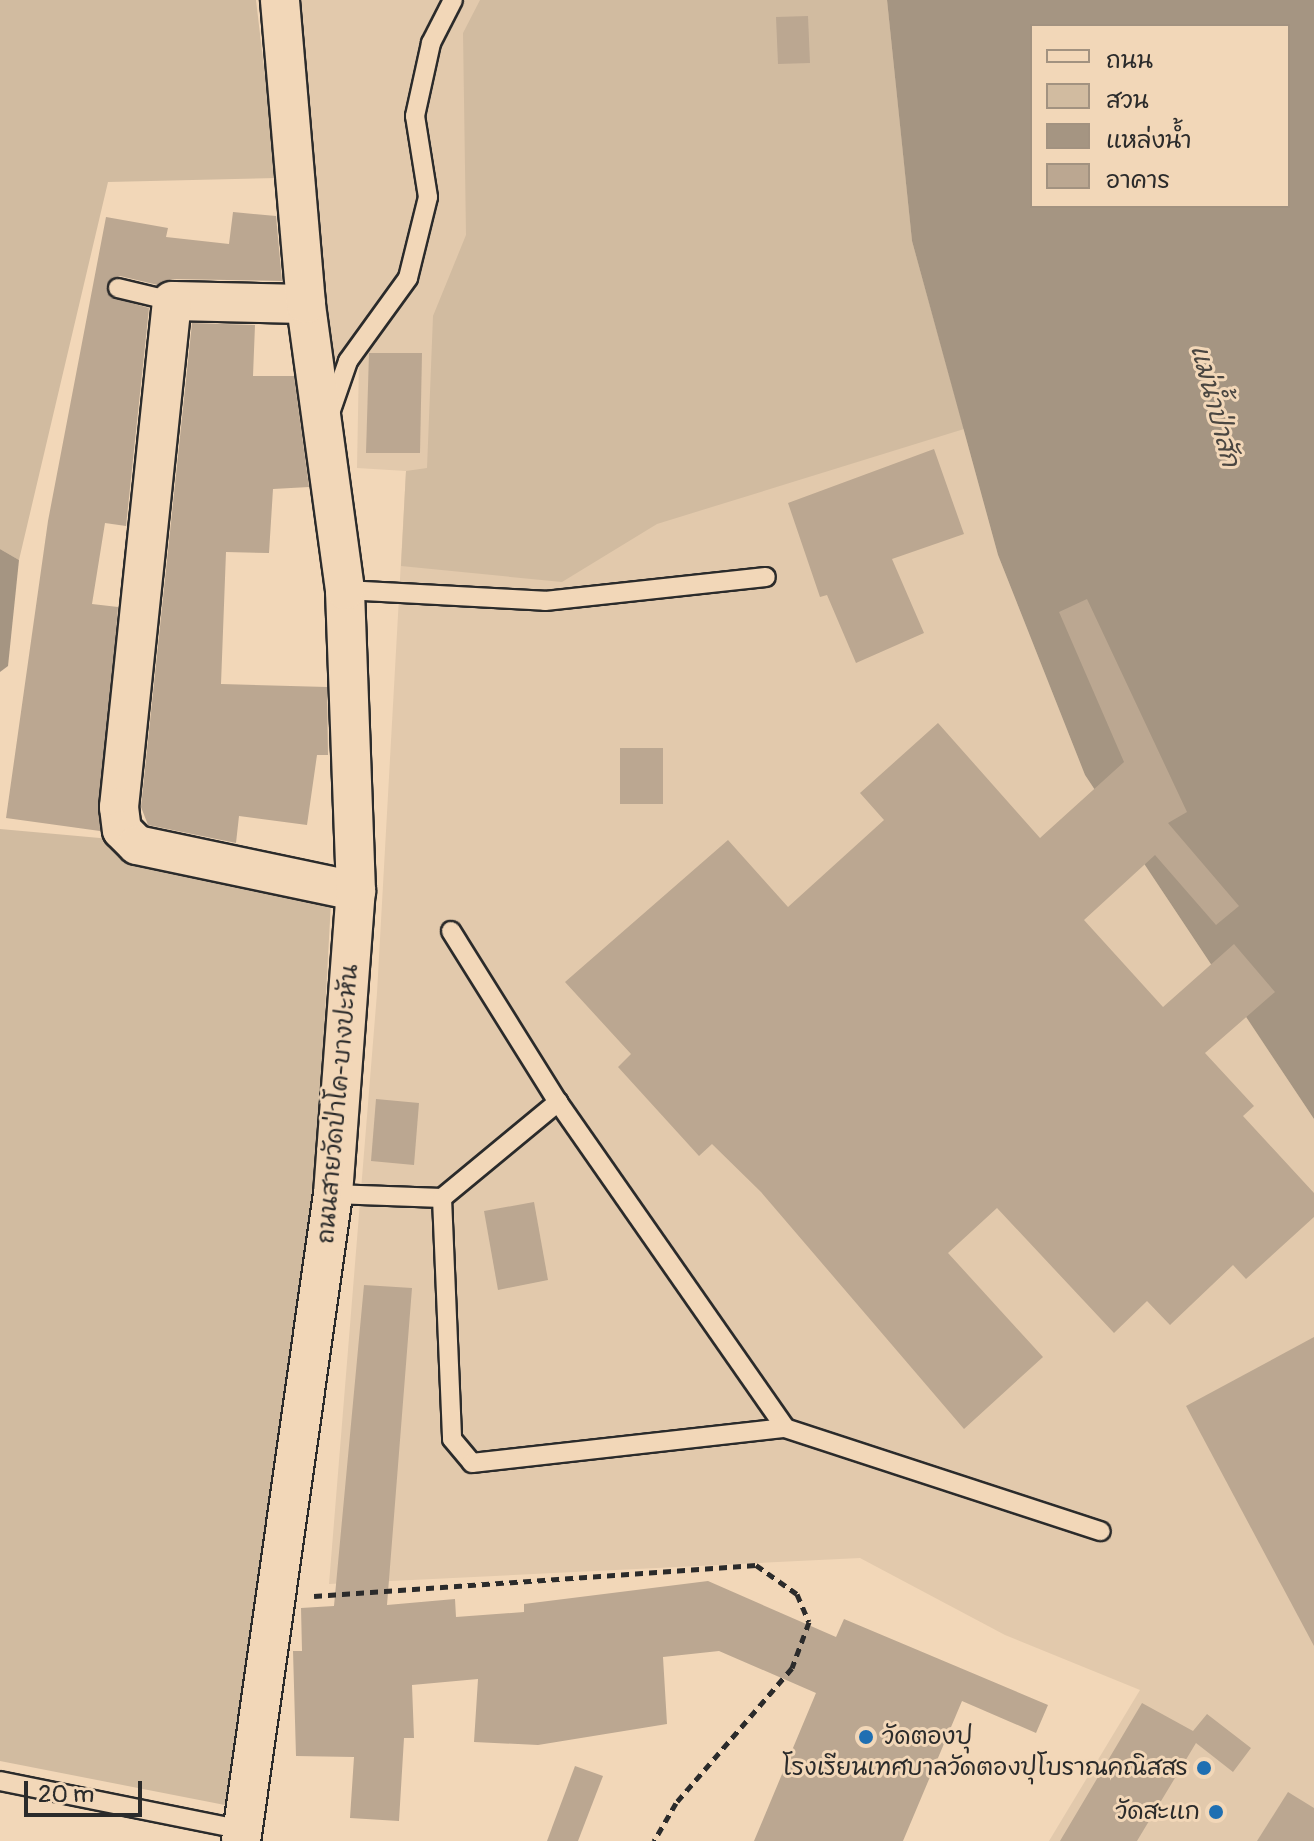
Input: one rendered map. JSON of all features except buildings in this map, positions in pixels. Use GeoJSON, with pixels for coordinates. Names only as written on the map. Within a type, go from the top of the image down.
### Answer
{"type":"FeatureCollection","features":[{"type":"Feature","properties":{"kind":"street","name":"ถนนสายวัดป่าโค-บางปะหัน"},"geometry":{"type":"LineString","coordinates":[[254,1837],[279,1599],[333,1194],[356,891],[345,590],[326,427],[306,304],[280,0]]}},
{"type":"Feature","properties":{"kind":"street"},"geometry":{"type":"LineString","coordinates":[[306,304],[172,301],[122,830],[137,845],[356,891]]}},
{"type":"Feature","properties":{"kind":"lane"},"geometry":{"type":"LineString","coordinates":[[326,427],[348,361],[408,278],[428,197],[415,116],[431,43],[453,0]]}},
{"type":"Feature","properties":{"kind":"lane"},"geometry":{"type":"LineString","coordinates":[[118,288],[172,301]]}},
{"type":"Feature","properties":{"kind":"lane"},"geometry":{"type":"LineString","coordinates":[[345,590],[545,601],[766,577]]}},
{"type":"Feature","properties":{"kind":"lane"},"geometry":{"type":"LineString","coordinates":[[451,931],[558,1102],[785,1428]]}},
{"type":"Feature","properties":{"kind":"lane"},"geometry":{"type":"LineString","coordinates":[[333,1194],[442,1198],[558,1102]]}},
{"type":"Feature","properties":{"kind":"lane"},"geometry":{"type":"LineString","coordinates":[[442,1198],[452,1439],[472,1463],[785,1428],[1101,1531]]}},
{"type":"Feature","properties":{"kind":"lane"},"geometry":{"type":"LineString","coordinates":[[0,1781],[254,1837]]}},
{"type":"Feature","properties":{"kind":"path"},"geometry":{"type":"LineString","coordinates":[[279,1599],[756,1565],[797,1594],[809,1622],[792,1668],[676,1803],[654,1841]]}},
{"type":"Feature","properties":{"kind":"shaded area"},"geometry":{"type":"Polygon","coordinates":[[[298,0],[887,0],[912,241],[998,555],[1085,775],[1314,1119],[1314,1841],[1049,1841],[1140,1690],[1005,1635],[860,1558],[329,1584],[377,993],[406,471],[357,468],[359,360],[326,359],[298,0]]]}},
{"type":"Feature","properties":{"kind":"green space"},"geometry":{"type":"Polygon","coordinates":[[[0,0],[256,0],[277,178],[108,182],[19,560],[0,549],[0,0]]]}},
{"type":"Feature","properties":{"kind":"green space"},"geometry":{"type":"Polygon","coordinates":[[[480,0],[887,0],[912,241],[964,429],[657,524],[562,582],[401,566],[406,471],[427,468],[433,316],[466,235],[463,33],[480,0]]]}},
{"type":"Feature","properties":{"kind":"green space"},"geometry":{"type":"Polygon","coordinates":[[[0,829],[111,839],[331,902],[315,1195],[230,1806],[0,1761],[0,829]]]}},
{"type":"Feature","properties":{"kind":"water","name":"แม่น้ำป่าสัก"},"geometry":{"type":"Polygon","coordinates":[[[887,0],[1314,0],[1314,1119],[1085,775],[998,555],[912,241],[887,0]]]}},
{"type":"Feature","properties":{"kind":"water"},"geometry":{"type":"Polygon","coordinates":[[[0,549],[19,560],[8,666],[0,672],[0,549]]]}},
{"type":"Feature","properties":{"kind":"place","name":"วัดตองปุ"},"geometry":{"type":"Point","coordinates":[866,1737]}},
{"type":"Feature","properties":{"kind":"place","name":"โรงเรียนเทศบาลวัดตองปุโบราณคณิสสร"},"geometry":{"type":"Point","coordinates":[1204,1768]}},
{"type":"Feature","properties":{"kind":"place","name":"วัดสะแก"},"geometry":{"type":"Point","coordinates":[1216,1812]}}]}
